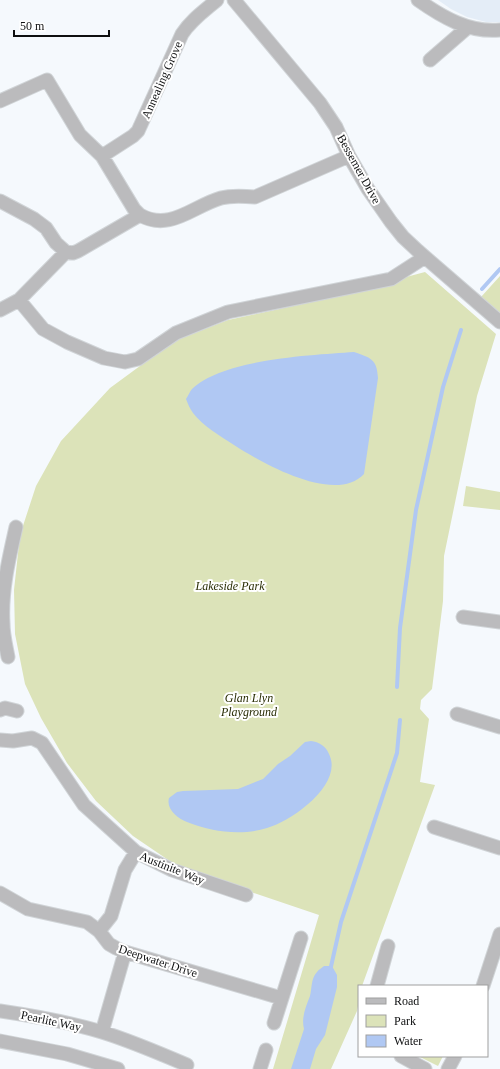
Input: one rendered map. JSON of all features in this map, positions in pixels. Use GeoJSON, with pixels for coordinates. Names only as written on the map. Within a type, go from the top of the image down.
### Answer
{"type":"FeatureCollection","features":[{"type":"Feature","properties":{"kind":"street","name":"Annealing Grove"},"geometry":{"type":"LineString","coordinates":[[102,156],[133,136],[138,131],[182,34],[195,18],[217,0]]}},
{"type":"Feature","properties":{"kind":"street","name":"Bessemer Drive"},"geometry":{"type":"LineString","coordinates":[[234,0],[320,104],[336,127],[350,156],[375,200],[403,237],[500,322]]}},
{"type":"Feature","properties":{"kind":"street"},"geometry":{"type":"LineString","coordinates":[[418,0],[431,10],[468,28],[486,32],[500,30]]}},
{"type":"Feature","properties":{"kind":"street"},"geometry":{"type":"LineString","coordinates":[[430,60],[468,28]]}},
{"type":"Feature","properties":{"kind":"street"},"geometry":{"type":"LineString","coordinates":[[0,101],[47,80],[80,135],[102,156],[134,209],[140,215],[150,220],[163,221],[177,218],[222,198],[240,195],[255,197],[350,156]]}},
{"type":"Feature","properties":{"kind":"street"},"geometry":{"type":"LineString","coordinates":[[0,201],[34,219],[46,228],[56,243],[66,252],[73,253],[140,215]]}},
{"type":"Feature","properties":{"kind":"street"},"geometry":{"type":"LineString","coordinates":[[0,310],[19,300],[66,252]]}},
{"type":"Feature","properties":{"kind":"street"},"geometry":{"type":"LineString","coordinates":[[19,300],[43,329],[67,342],[104,358],[125,362],[138,359],[176,333],[228,312],[391,279],[425,257]]}},
{"type":"Feature","properties":{"kind":"street"},"geometry":{"type":"LineString","coordinates":[[8,657],[2,612],[4,558],[16,527]]}},
{"type":"Feature","properties":{"kind":"street"},"geometry":{"type":"LineString","coordinates":[[463,617],[500,622]]}},
{"type":"Feature","properties":{"kind":"street"},"geometry":{"type":"LineString","coordinates":[[0,710],[5,708],[17,711]]}},
{"type":"Feature","properties":{"kind":"street"},"geometry":{"type":"LineString","coordinates":[[457,714],[500,727]]}},
{"type":"Feature","properties":{"kind":"street"},"geometry":{"type":"LineString","coordinates":[[0,740],[13,741],[32,738],[42,743],[84,805],[92,814],[136,852]]}},
{"type":"Feature","properties":{"kind":"street"},"geometry":{"type":"LineString","coordinates":[[434,827],[500,848]]}},
{"type":"Feature","properties":{"kind":"street","name":"Austinite Way"},"geometry":{"type":"LineString","coordinates":[[99,931],[111,916],[125,870],[136,852],[172,870],[246,895]]}},
{"type":"Feature","properties":{"kind":"street","name":"Deepwater Drive"},"geometry":{"type":"LineString","coordinates":[[0,893],[23,908],[82,920],[92,924],[109,944],[125,952],[282,998]]}},
{"type":"Feature","properties":{"kind":"street"},"geometry":{"type":"LineString","coordinates":[[483,985],[500,934]]}},
{"type":"Feature","properties":{"kind":"street"},"geometry":{"type":"LineString","coordinates":[[274,1023],[300,938]]}},
{"type":"Feature","properties":{"kind":"street"},"geometry":{"type":"LineString","coordinates":[[377,985],[388,946]]}},
{"type":"Feature","properties":{"kind":"street"},"geometry":{"type":"LineString","coordinates":[[102,1032],[125,952]]}},
{"type":"Feature","properties":{"kind":"street","name":"Pearlite Way"},"geometry":{"type":"LineString","coordinates":[[0,1011],[102,1032],[160,1053],[187,1065]]}},
{"type":"Feature","properties":{"kind":"street"},"geometry":{"type":"LineString","coordinates":[[0,1041],[67,1054],[118,1069]]}},
{"type":"Feature","properties":{"kind":"street"},"geometry":{"type":"LineString","coordinates":[[260,1069],[266,1050]]}},
{"type":"Feature","properties":{"kind":"street"},"geometry":{"type":"LineString","coordinates":[[403,1057],[425,1069]]}},
{"type":"Feature","properties":{"kind":"street"},"geometry":{"type":"LineString","coordinates":[[448,1069],[454,1057]]}},
{"type":"Feature","properties":{"kind":"shaded area"},"geometry":{"type":"Polygon","coordinates":[[[438,0],[500,0],[500,22],[486,22],[467,17],[438,0]]]}},
{"type":"Feature","properties":{"kind":"green space","name":"Lakeside Park"},"geometry":{"type":"Polygon","coordinates":[[[425,272],[496,334],[477,396],[444,556],[443,601],[432,689],[421,700],[420,709],[429,719],[420,782],[435,785],[362,985],[358,985],[357,1011],[331,1069],[273,1069],[319,915],[180,868],[133,836],[96,801],[67,763],[41,718],[25,684],[15,634],[14,590],[20,535],[36,486],[61,441],[110,388],[174,341],[228,320],[316,301],[425,272]]]}},
{"type":"Feature","properties":{"kind":"green space"},"geometry":{"type":"Polygon","coordinates":[[[500,276],[500,315],[481,297],[500,276]]]}},
{"type":"Feature","properties":{"kind":"green space"},"geometry":{"type":"Polygon","coordinates":[[[466,486],[500,492],[500,510],[463,506],[466,486]]]}},
{"type":"Feature","properties":{"kind":"green space"},"geometry":{"type":"Polygon","coordinates":[[[420,1057],[442,1057],[438,1066],[420,1057]]]}},
{"type":"Feature","properties":{"kind":"water"},"geometry":{"type":"Polygon","coordinates":[[[354,352],[372,360],[376,367],[378,378],[364,474],[351,482],[335,485],[318,483],[299,478],[246,453],[197,418],[186,399],[192,389],[206,379],[224,371],[269,360],[354,352]]]}},
{"type":"Feature","properties":{"kind":"water"},"geometry":{"type":"Polygon","coordinates":[[[305,742],[317,742],[328,751],[332,766],[329,777],[323,789],[313,800],[289,818],[277,824],[267,828],[247,832],[227,832],[206,828],[183,820],[173,813],[169,806],[169,798],[177,792],[238,789],[263,779],[278,764],[290,756],[305,742]]]}},
{"type":"Feature","properties":{"kind":"water"},"geometry":{"type":"Polygon","coordinates":[[[324,966],[332,966],[337,975],[337,987],[325,1035],[316,1049],[310,1069],[291,1069],[304,1029],[304,1016],[313,980],[315,974],[324,966]]]}},
{"type":"Feature","properties":{"kind":"waterway"},"geometry":{"type":"LineString","coordinates":[[482,289],[500,269]]}},
{"type":"Feature","properties":{"kind":"waterway"},"geometry":{"type":"LineString","coordinates":[[397,687],[400,628],[416,510],[443,387],[461,330]]}},
{"type":"Feature","properties":{"kind":"waterway"},"geometry":{"type":"LineString","coordinates":[[330,971],[341,922],[397,753],[400,720]]}},
{"type":"Feature","properties":{"kind":"park label","name":"Glan Llyn Playground"},"geometry":{"type":"Point","coordinates":[249,705]}}]}
